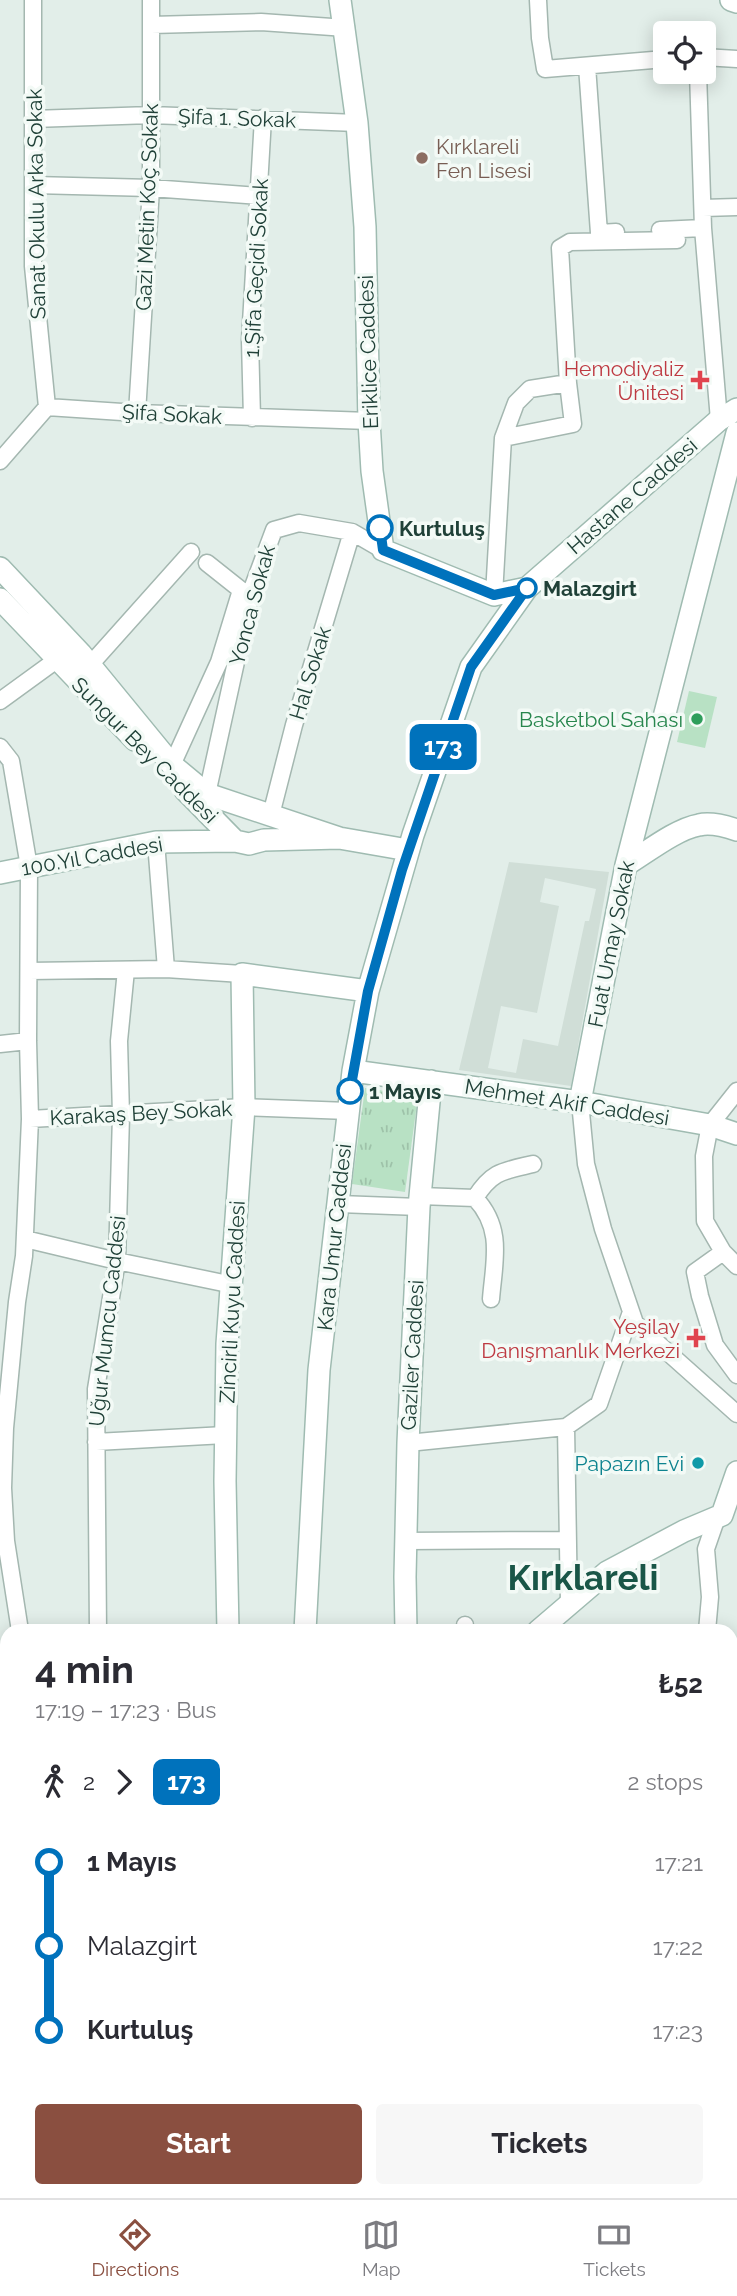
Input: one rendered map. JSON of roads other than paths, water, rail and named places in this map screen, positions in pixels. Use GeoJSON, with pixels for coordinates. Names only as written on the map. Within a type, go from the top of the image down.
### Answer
{"type":"FeatureCollection","features":[{"type":"Feature","properties":{"kind":"street","name":"Sanat Okulu Arka Sokak"},"geometry":{"type":"LineString","coordinates":[[33,0],[33,266],[47,407]]}},
{"type":"Feature","properties":{"kind":"street","name":"Gazi Metin Koç Sokak"},"geometry":{"type":"LineString","coordinates":[[137,413],[151,188],[150,0]]}},
{"type":"Feature","properties":{"kind":"street","name":"Eriklice Caddesi"},"geometry":{"type":"LineString","coordinates":[[340,0],[358,123],[365,228],[369,421],[372,471],[383,550]]}},
{"type":"Feature","properties":{"kind":"street"},"geometry":{"type":"LineString","coordinates":[[538,0],[545,69],[653,60]]}},
{"type":"Feature","properties":{"kind":"street"},"geometry":{"type":"LineString","coordinates":[[731,0],[737,2]]}},
{"type":"Feature","properties":{"kind":"street"},"geometry":{"type":"LineString","coordinates":[[151,25],[261,22],[346,28]]}},
{"type":"Feature","properties":{"kind":"street"},"geometry":{"type":"LineString","coordinates":[[716,58],[737,60]]}},
{"type":"Feature","properties":{"kind":"street"},"geometry":{"type":"LineString","coordinates":[[587,65],[599,233],[703,228]]}},
{"type":"Feature","properties":{"kind":"street"},"geometry":{"type":"LineString","coordinates":[[698,84],[703,228],[719,420]]}},
{"type":"Feature","properties":{"kind":"street","name":"Şifa 1. Sokak"},"geometry":{"type":"LineString","coordinates":[[33,119],[152,115],[358,123]]}},
{"type":"Feature","properties":{"kind":"street","name":"1.Şifa Geçidi Sokak"},"geometry":{"type":"LineString","coordinates":[[252,418],[250,340],[263,118]]}},
{"type":"Feature","properties":{"kind":"street"},"geometry":{"type":"LineString","coordinates":[[34,185],[151,188],[259,195]]}},
{"type":"Feature","properties":{"kind":"street"},"geometry":{"type":"LineString","coordinates":[[703,208],[737,207]]}},
{"type":"Feature","properties":{"kind":"street"},"geometry":{"type":"LineString","coordinates":[[503,438],[573,424],[560,248],[570,242],[677,240]]}},
{"type":"Feature","properties":{"kind":"street"},"geometry":{"type":"LineString","coordinates":[[494,595],[503,438],[516,402],[530,389],[568,383]]}},
{"type":"Feature","properties":{"kind":"street"},"geometry":{"type":"LineString","coordinates":[[0,461],[47,407]]}},
{"type":"Feature","properties":{"kind":"street","name":"Şifa Sokak"},"geometry":{"type":"LineString","coordinates":[[47,407],[369,421]]}},
{"type":"Feature","properties":{"kind":"street","name":"Hastane Caddesi"},"geometry":{"type":"LineString","coordinates":[[408,850],[471,667],[527,588],[719,420],[737,409]]}},
{"type":"Feature","properties":{"kind":"street","name":"Fuat Umay Sokak"},"geometry":{"type":"LineString","coordinates":[[737,433],[626,865],[580,1102],[586,1164],[603,1229],[635,1323],[737,1415]]}},
{"type":"Feature","properties":{"kind":"street","name":"Yonca Sokak"},"geometry":{"type":"LineString","coordinates":[[207,803],[252,589],[274,530],[299,523],[352,532],[383,550]]}},
{"type":"Feature","properties":{"kind":"street","name":"Hal Sokak"},"geometry":{"type":"LineString","coordinates":[[271,815],[294,725],[352,532]]}},
{"type":"Feature","properties":{"kind":"street"},"geometry":{"type":"LineString","coordinates":[[383,550],[494,595],[527,588]]}},
{"type":"Feature","properties":{"kind":"street"},"geometry":{"type":"LineString","coordinates":[[90,665],[191,552]]}},
{"type":"Feature","properties":{"kind":"street"},"geometry":{"type":"LineString","coordinates":[[172,765],[219,662],[241,590],[207,563]]}},
{"type":"Feature","properties":{"kind":"street","name":"Sungur Bey Caddesi"},"geometry":{"type":"LineString","coordinates":[[0,568],[65,653],[207,803],[271,815]]}},
{"type":"Feature","properties":{"kind":"street","name":"Sungur Bey Caddesi"},"geometry":{"type":"LineString","coordinates":[[0,599],[65,653],[90,665],[172,765],[207,803],[235,841]]}},
{"type":"Feature","properties":{"kind":"street"},"geometry":{"type":"LineString","coordinates":[[0,701],[65,653]]}},
{"type":"Feature","properties":{"kind":"street"},"geometry":{"type":"LineString","coordinates":[[0,747],[12,761],[29,874],[30,1119]]}},
{"type":"Feature","properties":{"kind":"street","name":"100.Yıl Caddesi"},"geometry":{"type":"LineString","coordinates":[[184,841],[207,803]]}},
{"type":"Feature","properties":{"kind":"street"},"geometry":{"type":"LineString","coordinates":[[264,840],[270,828],[271,815]]}},
{"type":"Feature","properties":{"kind":"street","name":"100.Yıl Caddesi"},"geometry":{"type":"LineString","coordinates":[[271,815],[339,838],[408,850]]}},
{"type":"Feature","properties":{"kind":"street"},"geometry":{"type":"LineString","coordinates":[[626,865],[699,824],[737,830]]}},
{"type":"Feature","properties":{"kind":"street","name":"100.Yıl Caddesi"},"geometry":{"type":"LineString","coordinates":[[0,873],[29,874],[156,842],[235,841],[249,844],[264,840],[339,838]]}},
{"type":"Feature","properties":{"kind":"street"},"geometry":{"type":"LineString","coordinates":[[156,842],[166,969]]}},
{"type":"Feature","properties":{"kind":"street","name":"Kara Umur Caddesi"},"geometry":{"type":"LineString","coordinates":[[305,1624],[319,1370],[353,1071],[368,991],[408,850]]}},
{"type":"Feature","properties":{"kind":"street"},"geometry":{"type":"LineString","coordinates":[[29,971],[166,969],[242,974],[368,991]]}},
{"type":"Feature","properties":{"kind":"street","name":"Uğur Mumcu Caddesi"},"geometry":{"type":"LineString","coordinates":[[97,1624],[96,1390],[117,1261],[121,1115],[119,1041],[126,970]]}},
{"type":"Feature","properties":{"kind":"street","name":"Zincirli Kuyu Caddesi"},"geometry":{"type":"LineString","coordinates":[[228,1624],[225,1435],[227,1344],[244,1107],[242,974]]}},
{"type":"Feature","properties":{"kind":"street"},"geometry":{"type":"LineString","coordinates":[[0,1044],[28,1041]]}},
{"type":"Feature","properties":{"kind":"street","name":"Mehmet Akif Caddesi"},"geometry":{"type":"LineString","coordinates":[[353,1071],[580,1102],[710,1125],[737,1134]]}},
{"type":"Feature","properties":{"kind":"street","name":"Gaziler Caddesi"},"geometry":{"type":"LineString","coordinates":[[406,1624],[408,1443],[419,1201],[431,1081]]}},
{"type":"Feature","properties":{"kind":"street"},"geometry":{"type":"LineString","coordinates":[[737,1091],[710,1125],[704,1156],[705,1221],[723,1252],[737,1266]]}},
{"type":"Feature","properties":{"kind":"street","name":"Karakaş Bey Sokak"},"geometry":{"type":"LineString","coordinates":[[18,1624],[5,1575],[2,1448],[25,1239],[30,1119],[244,1107],[348,1111]]}},
{"type":"Feature","properties":{"kind":"street"},"geometry":{"type":"LineString","coordinates":[[475,1198],[484,1183],[493,1175],[533,1164]]}},
{"type":"Feature","properties":{"kind":"street"},"geometry":{"type":"LineString","coordinates":[[339,1204],[475,1198]]}},
{"type":"Feature","properties":{"kind":"street"},"geometry":{"type":"LineString","coordinates":[[475,1198],[485,1209],[496,1238],[491,1299]]}},
{"type":"Feature","properties":{"kind":"street"},"geometry":{"type":"LineString","coordinates":[[25,1239],[233,1285]]}},
{"type":"Feature","properties":{"kind":"street"},"geometry":{"type":"LineString","coordinates":[[723,1252],[695,1272],[715,1345],[737,1375]]}},
{"type":"Feature","properties":{"kind":"street"},"geometry":{"type":"LineString","coordinates":[[0,1299],[17,1302]]}},
{"type":"Feature","properties":{"kind":"street"},"geometry":{"type":"LineString","coordinates":[[408,1443],[566,1427],[599,1404],[631,1312]]}},
{"type":"Feature","properties":{"kind":"street"},"geometry":{"type":"LineString","coordinates":[[566,1427],[569,1604]]}},
{"type":"Feature","properties":{"kind":"street"},"geometry":{"type":"LineString","coordinates":[[96,1443],[225,1435]]}},
{"type":"Feature","properties":{"kind":"street"},"geometry":{"type":"LineString","coordinates":[[546,1624],[607,1572],[722,1515],[737,1472]]}},
{"type":"Feature","properties":{"kind":"street"},"geometry":{"type":"LineString","coordinates":[[708,1624],[710,1597],[706,1549],[717,1517]]}},
{"type":"Feature","properties":{"kind":"street"},"geometry":{"type":"LineString","coordinates":[[406,1541],[567,1540]]}},
{"type":"Feature","properties":{"kind":"place","name":"Kırklareli Fen Lisesi"},"geometry":{"type":"Point","coordinates":[422,158]}},
{"type":"Feature","properties":{"kind":"place","name":"Hemodiyaliz Ünitesi"},"geometry":{"type":"Point","coordinates":[700,380]}},
{"type":"Feature","properties":{"kind":"place","name":"Kurtuluş"},"geometry":{"type":"Point","coordinates":[380,528]}},
{"type":"Feature","properties":{"kind":"place","name":"Malazgirt"},"geometry":{"type":"Point","coordinates":[527,588]}},
{"type":"Feature","properties":{"kind":"place","name":"Basketbol Sahası"},"geometry":{"type":"Point","coordinates":[697,719]}},
{"type":"Feature","properties":{"kind":"place","name":"1 Mayıs"},"geometry":{"type":"Point","coordinates":[350,1091]}},
{"type":"Feature","properties":{"kind":"place","name":"Yeşilay Danışmanlık Merkezi"},"geometry":{"type":"Point","coordinates":[696,1338]}},
{"type":"Feature","properties":{"kind":"place","name":"Papazın Evi"},"geometry":{"type":"Point","coordinates":[698,1463]}},
{"type":"Feature","properties":{"kind":"district","name":"Kırklareli"},"geometry":{"type":"Point","coordinates":[583,1577]}}]}
